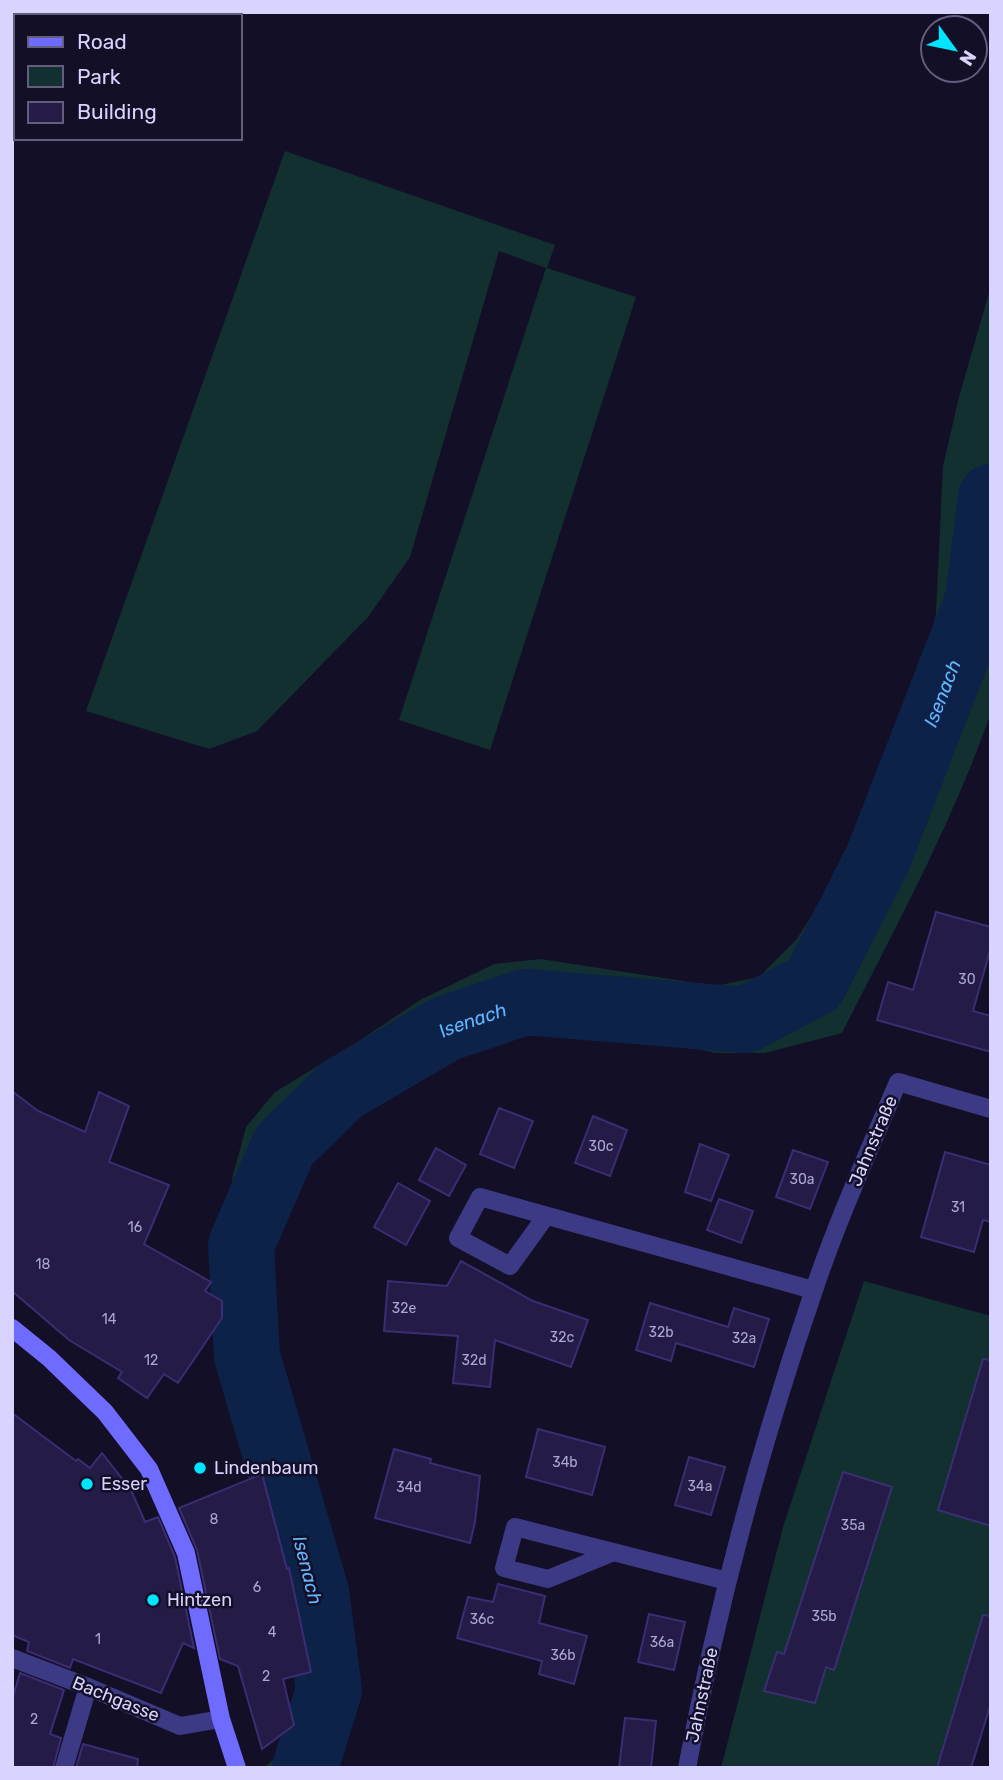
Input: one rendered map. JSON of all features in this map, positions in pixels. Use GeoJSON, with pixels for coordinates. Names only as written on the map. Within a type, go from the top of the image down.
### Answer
{"type":"FeatureCollection","features":[{"type":"Feature","properties":{"kind":"main road"},"geometry":{"type":"LineString","coordinates":[[12,1328],[49,1358],[105,1412],[149,1469],[186,1553],[221,1719],[237,1768]]}},
{"type":"Feature","properties":{"kind":"street","name":"Jahnstraße"},"geometry":{"type":"LineString","coordinates":[[687,1768],[727,1581],[767,1435],[813,1290],[898,1082],[991,1108]]}},
{"type":"Feature","properties":{"kind":"street"},"geometry":{"type":"LineString","coordinates":[[546,1216],[510,1266],[458,1238],[480,1197],[813,1290]]}},
{"type":"Feature","properties":{"kind":"street"},"geometry":{"type":"LineString","coordinates":[[614,1552],[548,1580],[504,1568],[515,1527],[614,1552],[727,1581]]}},
{"type":"Feature","properties":{"kind":"street","name":"Bachgasse"},"geometry":{"type":"LineString","coordinates":[[12,1658],[180,1726],[221,1719]]}},
{"type":"Feature","properties":{"kind":"street"},"geometry":{"type":"LineString","coordinates":[[64,1768],[88,1687]]}},
{"type":"Feature","properties":{"kind":"green space"},"geometry":{"type":"Polygon","coordinates":[[[285,151],[555,245],[547,268],[636,297],[490,750],[399,720],[546,268],[499,251],[410,557],[368,617],[257,731],[209,749],[86,711],[285,151]]]}},
{"type":"Feature","properties":{"kind":"green space"},"geometry":{"type":"Polygon","coordinates":[[[991,286],[991,713],[941,835],[842,1033],[765,1053],[715,1053],[640,1035],[516,1019],[437,1056],[329,1123],[280,1170],[257,1254],[285,1425],[319,1535],[349,1668],[341,1743],[329,1768],[264,1768],[302,1732],[320,1670],[303,1598],[282,1548],[224,1330],[222,1266],[225,1220],[233,1175],[246,1127],[275,1092],[420,1000],[494,964],[541,959],[715,986],[759,977],[796,940],[825,895],[922,681],[936,613],[943,466],[959,397],[991,286]]]}},
{"type":"Feature","properties":{"kind":"green space"},"geometry":{"type":"Polygon","coordinates":[[[864,1281],[991,1316],[991,1703],[971,1768],[721,1768],[783,1527],[864,1281]]]}},
{"type":"Feature","properties":{"kind":"building"},"geometry":{"type":"Polygon","coordinates":[[[936,912],[991,927],[991,947],[973,1011],[991,1016],[991,1052],[877,1020],[888,982],[913,990],[936,912]]]}},
{"type":"Feature","properties":{"kind":"building"},"geometry":{"type":"Polygon","coordinates":[[[12,1091],[38,1111],[85,1132],[99,1092],[129,1106],[109,1162],[169,1185],[144,1244],[211,1282],[205,1291],[222,1301],[222,1318],[178,1383],[164,1374],[147,1398],[118,1378],[122,1372],[69,1340],[12,1291],[12,1091]]]}},
{"type":"Feature","properties":{"kind":"building"},"geometry":{"type":"Polygon","coordinates":[[[499,1108],[533,1121],[514,1168],[480,1154],[499,1108]]]}},
{"type":"Feature","properties":{"kind":"building"},"geometry":{"type":"Polygon","coordinates":[[[593,1116],[627,1130],[610,1176],[575,1163],[593,1116]]]}},
{"type":"Feature","properties":{"kind":"building"},"geometry":{"type":"Polygon","coordinates":[[[700,1144],[729,1155],[711,1201],[685,1192],[700,1144]]]}},
{"type":"Feature","properties":{"kind":"building"},"geometry":{"type":"Polygon","coordinates":[[[436,1148],[466,1165],[449,1196],[419,1180],[436,1148]]]}},
{"type":"Feature","properties":{"kind":"building"},"geometry":{"type":"Polygon","coordinates":[[[793,1150],[828,1162],[810,1209],[776,1197],[793,1150]]]}},
{"type":"Feature","properties":{"kind":"building"},"geometry":{"type":"Polygon","coordinates":[[[945,1152],[991,1165],[991,1222],[983,1220],[974,1252],[921,1237],[945,1152]]]}},
{"type":"Feature","properties":{"kind":"building"},"geometry":{"type":"Polygon","coordinates":[[[398,1183],[430,1201],[406,1245],[374,1227],[398,1183]]]}},
{"type":"Feature","properties":{"kind":"building"},"geometry":{"type":"Polygon","coordinates":[[[719,1199],[753,1211],[741,1243],[707,1230],[719,1199]]]}},
{"type":"Feature","properties":{"kind":"building"},"geometry":{"type":"Polygon","coordinates":[[[461,1261],[533,1301],[588,1320],[571,1367],[495,1340],[490,1387],[453,1383],[458,1336],[384,1331],[388,1281],[447,1286],[461,1261]]]}},
{"type":"Feature","properties":{"kind":"building"},"geometry":{"type":"Polygon","coordinates":[[[650,1303],[728,1327],[734,1308],[769,1319],[754,1367],[676,1343],[671,1361],[636,1350],[650,1303]]]}},
{"type":"Feature","properties":{"kind":"building"},"geometry":{"type":"Polygon","coordinates":[[[983,1359],[991,1360],[991,1526],[938,1510],[983,1359]]]}},
{"type":"Feature","properties":{"kind":"building"},"geometry":{"type":"Polygon","coordinates":[[[12,1413],[76,1461],[78,1459],[90,1468],[102,1453],[131,1490],[145,1522],[158,1517],[175,1557],[194,1648],[183,1643],[161,1693],[73,1659],[70,1668],[27,1651],[29,1642],[12,1635],[12,1413]]]}},
{"type":"Feature","properties":{"kind":"building"},"geometry":{"type":"Polygon","coordinates":[[[538,1429],[605,1447],[592,1495],[526,1477],[538,1429]]]}},
{"type":"Feature","properties":{"kind":"building"},"geometry":{"type":"Polygon","coordinates":[[[394,1449],[431,1459],[430,1463],[480,1476],[470,1543],[375,1518],[394,1449]]]}},
{"type":"Feature","properties":{"kind":"building"},"geometry":{"type":"Polygon","coordinates":[[[689,1457],[725,1467],[711,1515],[675,1505],[689,1457]]]}},
{"type":"Feature","properties":{"kind":"building"},"geometry":{"type":"Polygon","coordinates":[[[843,1472],[892,1487],[834,1670],[826,1667],[815,1703],[764,1691],[777,1652],[784,1654],[843,1472]]]}},
{"type":"Feature","properties":{"kind":"building"},"geometry":{"type":"Polygon","coordinates":[[[262,1474],[287,1569],[289,1568],[311,1672],[283,1679],[294,1725],[262,1749],[238,1666],[220,1659],[197,1550],[179,1508],[262,1474]]]}},
{"type":"Feature","properties":{"kind":"building"},"geometry":{"type":"Polygon","coordinates":[[[498,1584],[545,1596],[539,1623],[587,1636],[574,1684],[539,1674],[542,1661],[457,1638],[468,1597],[493,1602],[498,1584]]]}},
{"type":"Feature","properties":{"kind":"building"},"geometry":{"type":"Polygon","coordinates":[[[649,1614],[685,1622],[674,1670],[638,1662],[649,1614]]]}},
{"type":"Feature","properties":{"kind":"building"},"geometry":{"type":"Polygon","coordinates":[[[983,1615],[991,1616],[991,1703],[971,1768],[937,1768],[983,1615]]]}},
{"type":"Feature","properties":{"kind":"building"},"geometry":{"type":"Polygon","coordinates":[[[20,1673],[64,1690],[50,1734],[61,1738],[53,1768],[12,1768],[12,1700],[20,1673]]]}},
{"type":"Feature","properties":{"kind":"building"},"geometry":{"type":"Polygon","coordinates":[[[625,1718],[656,1721],[651,1768],[619,1768],[625,1718]]]}},
{"type":"Feature","properties":{"kind":"building"},"geometry":{"type":"Polygon","coordinates":[[[83,1744],[138,1759],[137,1768],[76,1768],[83,1744]]]}},
{"type":"Feature","properties":{"kind":"waterway","name":"Isenach"},"geometry":{"type":"LineString","coordinates":[[305,1768],[329,1690],[316,1592],[247,1356],[241,1245],[284,1146],[341,1090],[445,1029],[525,1002],[745,1020],[814,984],[878,858],[978,600],[991,497]]}},
{"type":"Feature","properties":{"kind":"place","name":"Lindenbaum"},"geometry":{"type":"Point","coordinates":[200,1468]}},
{"type":"Feature","properties":{"kind":"place","name":"Esser"},"geometry":{"type":"Point","coordinates":[87,1484]}},
{"type":"Feature","properties":{"kind":"place","name":"Hintzen"},"geometry":{"type":"Point","coordinates":[153,1600]}}]}
